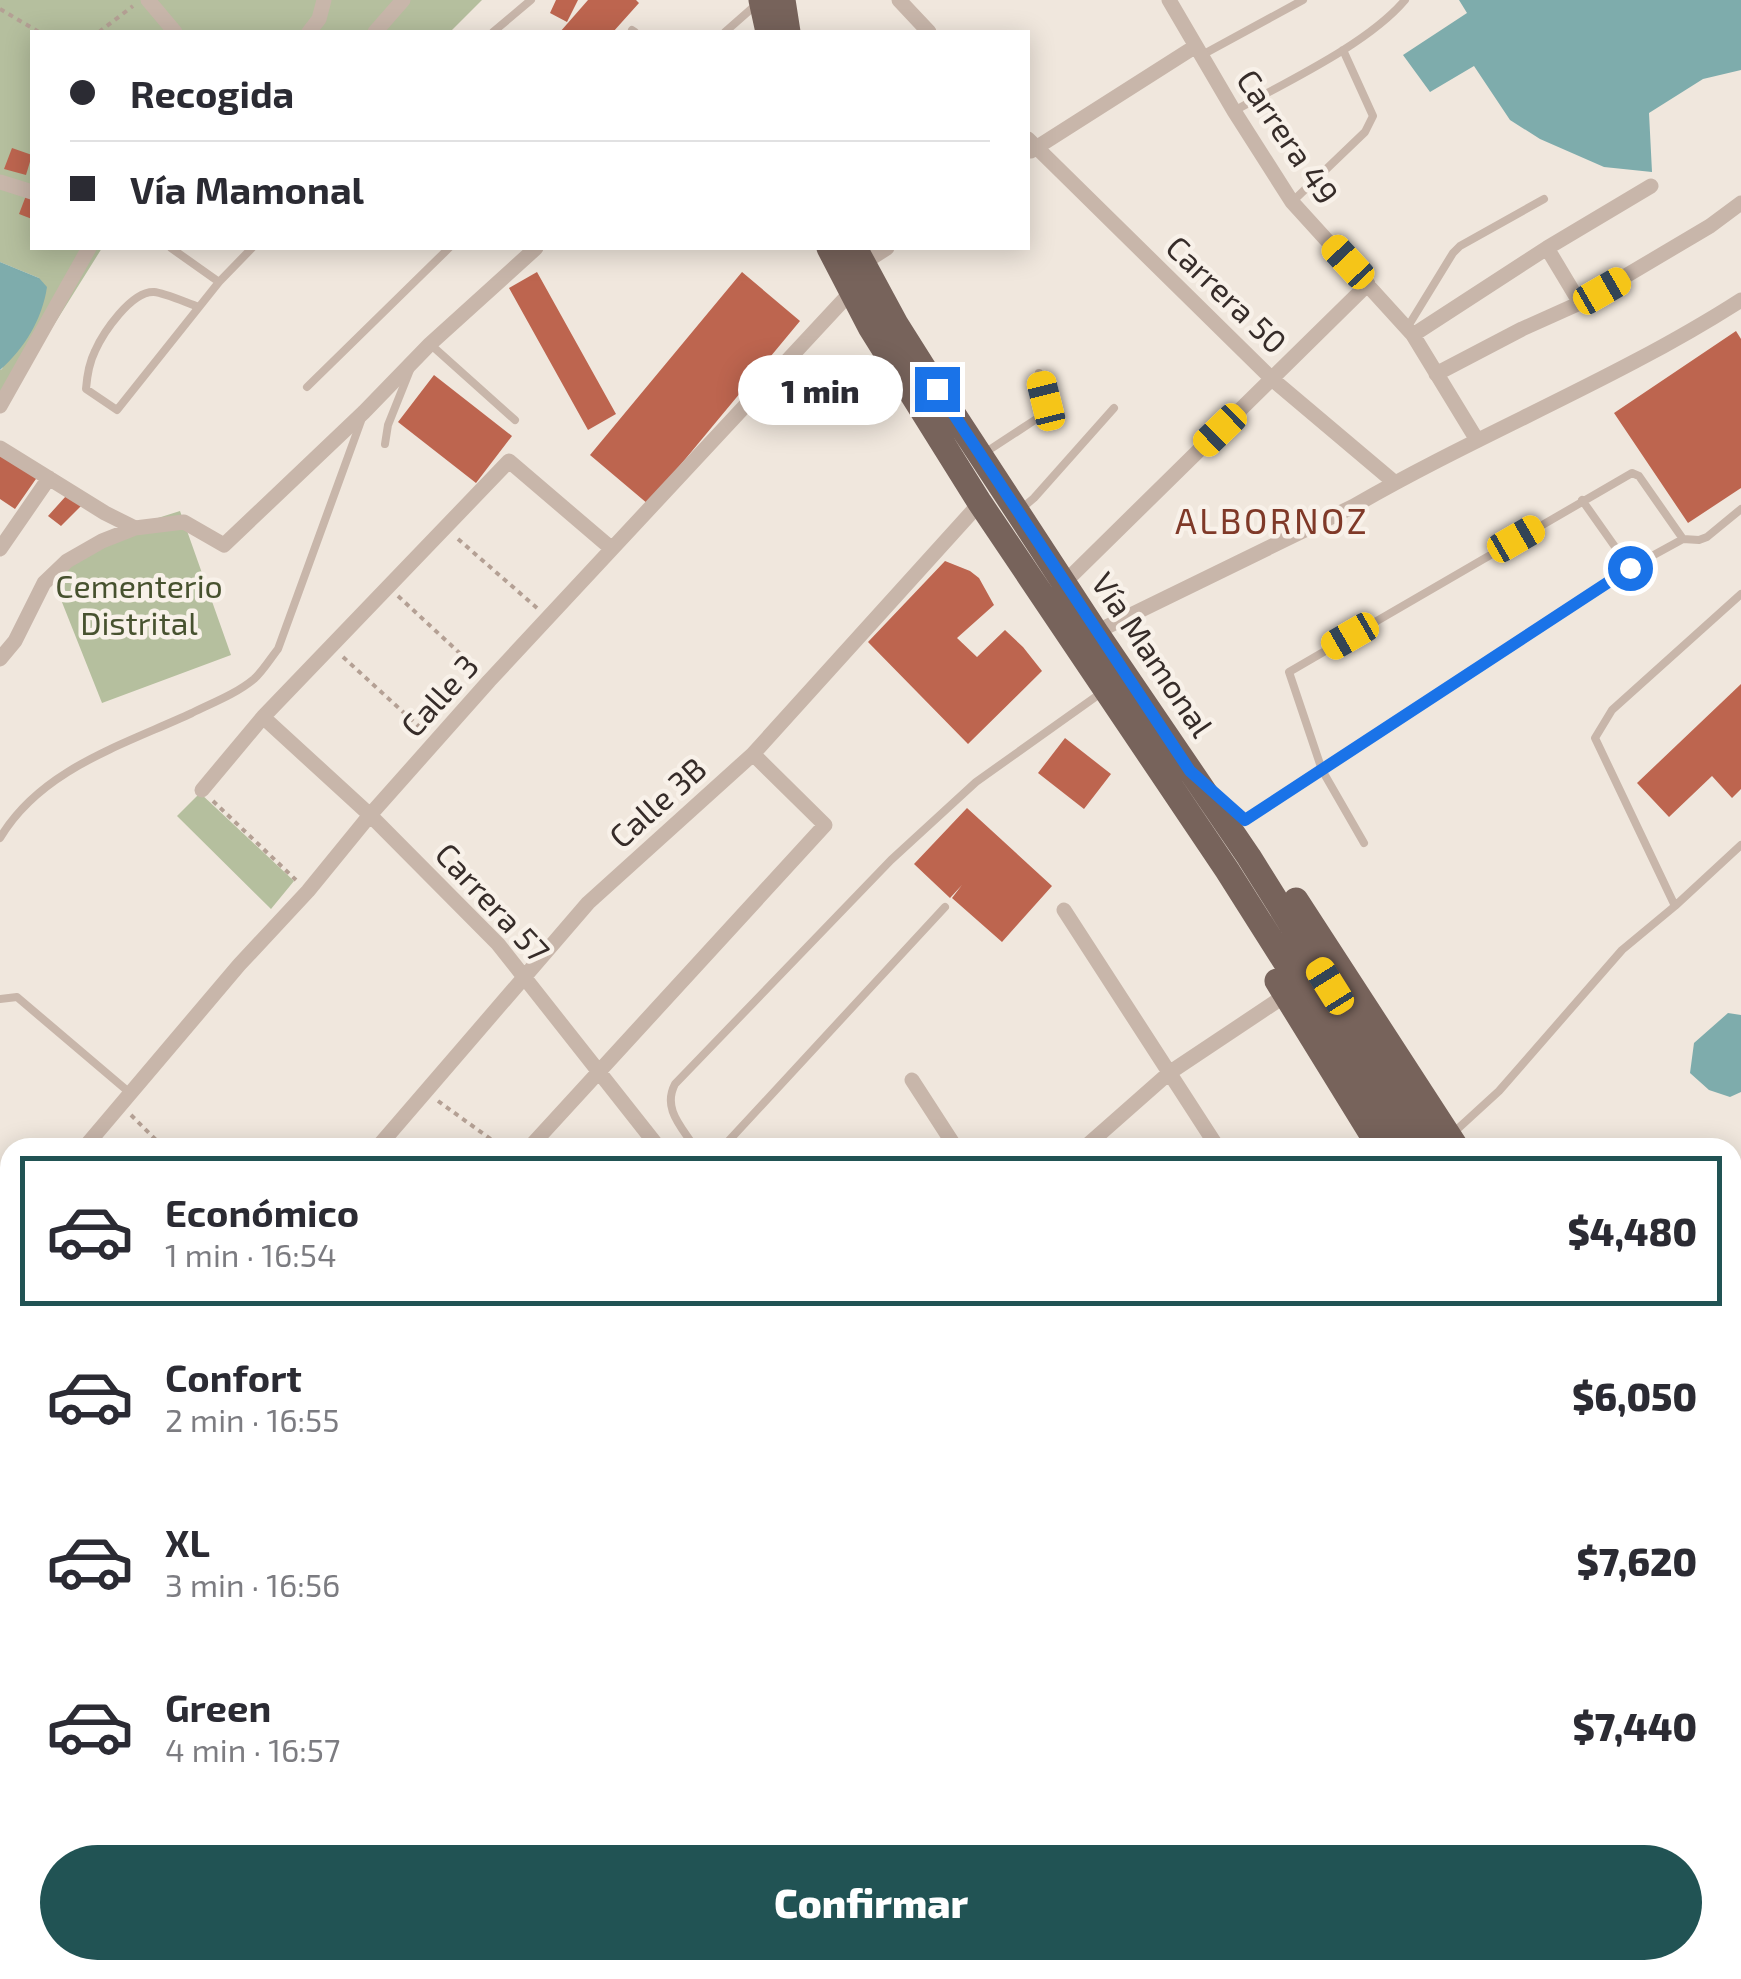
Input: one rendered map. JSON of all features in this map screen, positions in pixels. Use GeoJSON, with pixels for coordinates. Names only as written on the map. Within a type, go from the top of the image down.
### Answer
{"type":"FeatureCollection","features":[{"type":"Feature","properties":{"kind":"main road"},"geometry":{"type":"LineString","coordinates":[[761,0],[767,30]]}},
{"type":"Feature","properties":{"kind":"main road"},"geometry":{"type":"LineString","coordinates":[[783,0],[788,30]]}},
{"type":"Feature","properties":{"kind":"main road","name":"Vía Mamonal"},"geometry":{"type":"LineString","coordinates":[[830,250],[870,327],[980,504],[1104,690],[1180,778]]}},
{"type":"Feature","properties":{"kind":"main road","name":"Vía Mamonal"},"geometry":{"type":"LineString","coordinates":[[859,256],[896,324],[1096,632],[1180,778],[1238,864],[1442,1138]]}},
{"type":"Feature","properties":{"kind":"main road"},"geometry":{"type":"LineString","coordinates":[[1180,778],[1245,820],[1442,1138]]}},
{"type":"Feature","properties":{"kind":"main road"},"geometry":{"type":"LineString","coordinates":[[1180,778],[1194,849],[1374,1138]]}},
{"type":"Feature","properties":{"kind":"main road","name":"Vía Mamonal"},"geometry":{"type":"LineString","coordinates":[[1238,864],[1396,1138]]}},
{"type":"Feature","properties":{"kind":"street"},"geometry":{"type":"LineString","coordinates":[[144,0],[173,30]]}},
{"type":"Feature","properties":{"kind":"street"},"geometry":{"type":"LineString","coordinates":[[310,30],[324,0]]}},
{"type":"Feature","properties":{"kind":"street"},"geometry":{"type":"LineString","coordinates":[[378,30],[403,0]]}},
{"type":"Feature","properties":{"kind":"street"},"geometry":{"type":"LineString","coordinates":[[900,0],[927,30]]}},
{"type":"Feature","properties":{"kind":"street","name":"Carrera 49"},"geometry":{"type":"LineString","coordinates":[[1169,0],[1292,202],[1410,331],[1478,440]]}},
{"type":"Feature","properties":{"kind":"street"},"geometry":{"type":"LineString","coordinates":[[1030,147],[1199,50]]}},
{"type":"Feature","properties":{"kind":"street","name":"Carrera 50"},"geometry":{"type":"LineString","coordinates":[[1030,147],[1272,379],[1394,482]]}},
{"type":"Feature","properties":{"kind":"street"},"geometry":{"type":"LineString","coordinates":[[0,182],[30,191]]}},
{"type":"Feature","properties":{"kind":"street"},"geometry":{"type":"LineString","coordinates":[[1410,331],[1652,186]]}},
{"type":"Feature","properties":{"kind":"street"},"geometry":{"type":"LineString","coordinates":[[1436,374],[1580,304],[1710,226],[1741,203]]}},
{"type":"Feature","properties":{"kind":"street"},"geometry":{"type":"LineString","coordinates":[[1547,248],[1580,304]]}},
{"type":"Feature","properties":{"kind":"street"},"geometry":{"type":"LineString","coordinates":[[0,406],[88,250]]}},
{"type":"Feature","properties":{"kind":"street"},"geometry":{"type":"LineString","coordinates":[[0,659],[16,640],[44,583],[67,561],[102,541],[135,528],[184,522],[224,544],[412,366],[430,344],[534,250]]}},
{"type":"Feature","properties":{"kind":"street"},"geometry":{"type":"LineString","coordinates":[[1064,583],[1368,284]]}},
{"type":"Feature","properties":{"kind":"street","name":"Calle 3"},"geometry":{"type":"LineString","coordinates":[[92,1138],[490,681],[851,292]]}},
{"type":"Feature","properties":{"kind":"street"},"geometry":{"type":"LineString","coordinates":[[1096,632],[1354,506],[1741,300]]}},
{"type":"Feature","properties":{"kind":"street"},"geometry":{"type":"LineString","coordinates":[[0,448],[135,528]]}},
{"type":"Feature","properties":{"kind":"street"},"geometry":{"type":"LineString","coordinates":[[202,790],[262,717],[509,461],[612,549]]}},
{"type":"Feature","properties":{"kind":"street"},"geometry":{"type":"LineString","coordinates":[[0,549],[49,478]]}},
{"type":"Feature","properties":{"kind":"street","name":"Calle 3B"},"geometry":{"type":"LineString","coordinates":[[386,1138],[588,903],[754,754],[980,504]]}},
{"type":"Feature","properties":{"kind":"street","name":"Carrera 57"},"geometry":{"type":"LineString","coordinates":[[262,717],[370,816],[498,944],[651,1138]]}},
{"type":"Feature","properties":{"kind":"street"},"geometry":{"type":"LineString","coordinates":[[538,1138],[825,825],[754,754]]}},
{"type":"Feature","properties":{"kind":"street"},"geometry":{"type":"LineString","coordinates":[[1064,910],[1212,1138]]}},
{"type":"Feature","properties":{"kind":"street"},"geometry":{"type":"LineString","coordinates":[[1095,1138],[1170,1073],[1286,995]]}},
{"type":"Feature","properties":{"kind":"street"},"geometry":{"type":"LineString","coordinates":[[912,1080],[950,1138]]}},
{"type":"Feature","properties":{"kind":"lane"},"geometry":{"type":"LineString","coordinates":[[495,30],[531,0]]}},
{"type":"Feature","properties":{"kind":"lane"},"geometry":{"type":"LineString","coordinates":[[728,30],[761,0]]}},
{"type":"Feature","properties":{"kind":"lane"},"geometry":{"type":"LineString","coordinates":[[1199,50],[1303,0]]}},
{"type":"Feature","properties":{"kind":"lane"},"geometry":{"type":"LineString","coordinates":[[1234,111],[1343,50],[1391,17],[1405,0]]}},
{"type":"Feature","properties":{"kind":"lane"},"geometry":{"type":"LineString","coordinates":[[1292,202],[1366,132],[1373,116],[1343,50]]}},
{"type":"Feature","properties":{"kind":"lane"},"geometry":{"type":"LineString","coordinates":[[1410,331],[1460,246],[1544,199]]}},
{"type":"Feature","properties":{"kind":"lane"},"geometry":{"type":"LineString","coordinates":[[173,250],[218,282]]}},
{"type":"Feature","properties":{"kind":"lane"},"geometry":{"type":"LineString","coordinates":[[198,307],[153,292],[136,298],[113,321],[95,350],[86,389],[117,410],[218,282],[250,250]]}},
{"type":"Feature","properties":{"kind":"lane"},"geometry":{"type":"LineString","coordinates":[[307,387],[447,250]]}},
{"type":"Feature","properties":{"kind":"lane"},"geometry":{"type":"LineString","coordinates":[[430,344],[515,420]]}},
{"type":"Feature","properties":{"kind":"lane"},"geometry":{"type":"LineString","coordinates":[[385,444],[388,425],[412,366]]}},
{"type":"Feature","properties":{"kind":"lane"},"geometry":{"type":"LineString","coordinates":[[980,454],[1041,416],[1046,401],[1038,373]]}},
{"type":"Feature","properties":{"kind":"lane"},"geometry":{"type":"LineString","coordinates":[[1018,512],[1114,408]]}},
{"type":"Feature","properties":{"kind":"lane"},"geometry":{"type":"LineString","coordinates":[[0,838],[11,819],[38,792],[68,770],[221,700],[254,679],[278,649],[364,412]]}},
{"type":"Feature","properties":{"kind":"lane"},"geometry":{"type":"LineString","coordinates":[[1364,843],[1322,770],[1289,672],[1632,472],[1639,476],[1683,539]]}},
{"type":"Feature","properties":{"kind":"lane"},"geometry":{"type":"LineString","coordinates":[[1582,500],[1630,568]]}},
{"type":"Feature","properties":{"kind":"lane"},"geometry":{"type":"LineString","coordinates":[[1245,820],[1630,568],[1683,539],[1707,537],[1741,510]]}},
{"type":"Feature","properties":{"kind":"lane"},"geometry":{"type":"LineString","coordinates":[[1675,906],[1596,738],[1612,710],[1741,594]]}},
{"type":"Feature","properties":{"kind":"lane"},"geometry":{"type":"LineString","coordinates":[[689,1138],[669,1107],[675,1084],[891,860],[976,782],[1104,690]]}},
{"type":"Feature","properties":{"kind":"lane"},"geometry":{"type":"LineString","coordinates":[[1452,1138],[1499,1091],[1622,950],[1741,845]]}},
{"type":"Feature","properties":{"kind":"lane"},"geometry":{"type":"LineString","coordinates":[[731,1138],[946,908]]}},
{"type":"Feature","properties":{"kind":"lane"},"geometry":{"type":"LineString","coordinates":[[0,998],[17,997],[125,1099]]}},
{"type":"Feature","properties":{"kind":"path"},"geometry":{"type":"LineString","coordinates":[[102,30],[144,0]]}},
{"type":"Feature","properties":{"kind":"path"},"geometry":{"type":"LineString","coordinates":[[0,10],[35,30]]}},
{"type":"Feature","properties":{"kind":"path"},"geometry":{"type":"LineString","coordinates":[[446,528],[548,618]]}},
{"type":"Feature","properties":{"kind":"path"},"geometry":{"type":"LineString","coordinates":[[389,588],[490,681]]}},
{"type":"Feature","properties":{"kind":"path"},"geometry":{"type":"LineString","coordinates":[[332,646],[436,742]]}},
{"type":"Feature","properties":{"kind":"path"},"geometry":{"type":"LineString","coordinates":[[202,790],[308,891]]}},
{"type":"Feature","properties":{"kind":"path"},"geometry":{"type":"LineString","coordinates":[[426,1092],[489,1138]]}},
{"type":"Feature","properties":{"kind":"path"},"geometry":{"type":"LineString","coordinates":[[125,1099],[156,1138]]}},
{"type":"Feature","properties":{"kind":"green space"},"geometry":{"type":"Polygon","coordinates":[[[0,0],[482,0],[452,30],[30,30],[30,250],[101,250],[0,411],[0,370],[39,278],[0,262],[0,0]]]}},
{"type":"Feature","properties":{"kind":"green space","name":"Cementerio Distrital"},"geometry":{"type":"Polygon","coordinates":[[[180,511],[231,655],[102,703],[50,572],[104,535],[180,511]]]}},
{"type":"Feature","properties":{"kind":"green space"},"geometry":{"type":"Polygon","coordinates":[[[200,793],[294,881],[271,909],[177,816],[200,793]]]}},
{"type":"Feature","properties":{"kind":"water"},"geometry":{"type":"Polygon","coordinates":[[[1459,0],[1741,0],[1741,70],[1703,79],[1649,113],[1652,172],[1604,167],[1540,139],[1510,120],[1474,66],[1430,92],[1403,55],[1467,13],[1459,0]]]}},
{"type":"Feature","properties":{"kind":"water"},"geometry":{"type":"Polygon","coordinates":[[[0,262],[39,278],[47,287],[31,333],[0,370],[0,262]]]}},
{"type":"Feature","properties":{"kind":"water"},"geometry":{"type":"Polygon","coordinates":[[[1728,1013],[1741,1015],[1741,1092],[1730,1097],[1709,1090],[1690,1073],[1694,1043],[1728,1013]]]}},
{"type":"Feature","properties":{"kind":"building"},"geometry":{"type":"Polygon","coordinates":[[[556,0],[578,0],[567,22],[550,13],[556,0]]]}},
{"type":"Feature","properties":{"kind":"building"},"geometry":{"type":"Polygon","coordinates":[[[588,0],[639,3],[615,30],[562,30],[588,0]]]}},
{"type":"Feature","properties":{"kind":"building"},"geometry":{"type":"Polygon","coordinates":[[[12,148],[30,154],[26,175],[4,169],[12,148]]]}},
{"type":"Feature","properties":{"kind":"building"},"geometry":{"type":"Polygon","coordinates":[[[27,193],[30,194],[30,218],[19,214],[27,193]]]}},
{"type":"Feature","properties":{"kind":"building"},"geometry":{"type":"Polygon","coordinates":[[[537,272],[616,414],[588,430],[509,288],[537,272]]]}},
{"type":"Feature","properties":{"kind":"building"},"geometry":{"type":"Polygon","coordinates":[[[742,272],[800,321],[648,504],[590,455],[742,272]]]}},
{"type":"Feature","properties":{"kind":"building"},"geometry":{"type":"Polygon","coordinates":[[[1736,331],[1741,339],[1741,488],[1688,523],[1614,413],[1736,331]]]}},
{"type":"Feature","properties":{"kind":"building"},"geometry":{"type":"Polygon","coordinates":[[[434,375],[512,436],[476,483],[398,422],[434,375]]]}},
{"type":"Feature","properties":{"kind":"building"},"geometry":{"type":"Polygon","coordinates":[[[0,456],[38,476],[15,509],[0,499],[0,456]]]}},
{"type":"Feature","properties":{"kind":"building"},"geometry":{"type":"Polygon","coordinates":[[[66,496],[81,506],[61,526],[48,516],[66,496]]]}},
{"type":"Feature","properties":{"kind":"building"},"geometry":{"type":"Polygon","coordinates":[[[945,561],[979,578],[994,605],[957,638],[977,657],[1005,630],[1042,671],[968,744],[868,642],[945,561]]]}},
{"type":"Feature","properties":{"kind":"building"},"geometry":{"type":"Polygon","coordinates":[[[1741,684],[1741,789],[1732,798],[1712,776],[1669,817],[1637,783],[1741,684]]]}},
{"type":"Feature","properties":{"kind":"building"},"geometry":{"type":"Polygon","coordinates":[[[1065,738],[1111,774],[1084,809],[1038,773],[1065,738]]]}},
{"type":"Feature","properties":{"kind":"building"},"geometry":{"type":"Polygon","coordinates":[[[967,808],[1052,886],[1002,942],[952,898],[962,885],[950,898],[914,864],[967,808]]]}},
{"type":"Feature","properties":{"kind":"district","name":"ALBORNOZ"},"geometry":{"type":"Point","coordinates":[1272,522]}},
{"type":"Feature","properties":{"kind":"route"},"geometry":{"type":"LineString","coordinates":[[937,389],[1190,771],[1245,820],[1630,568]]}}]}
